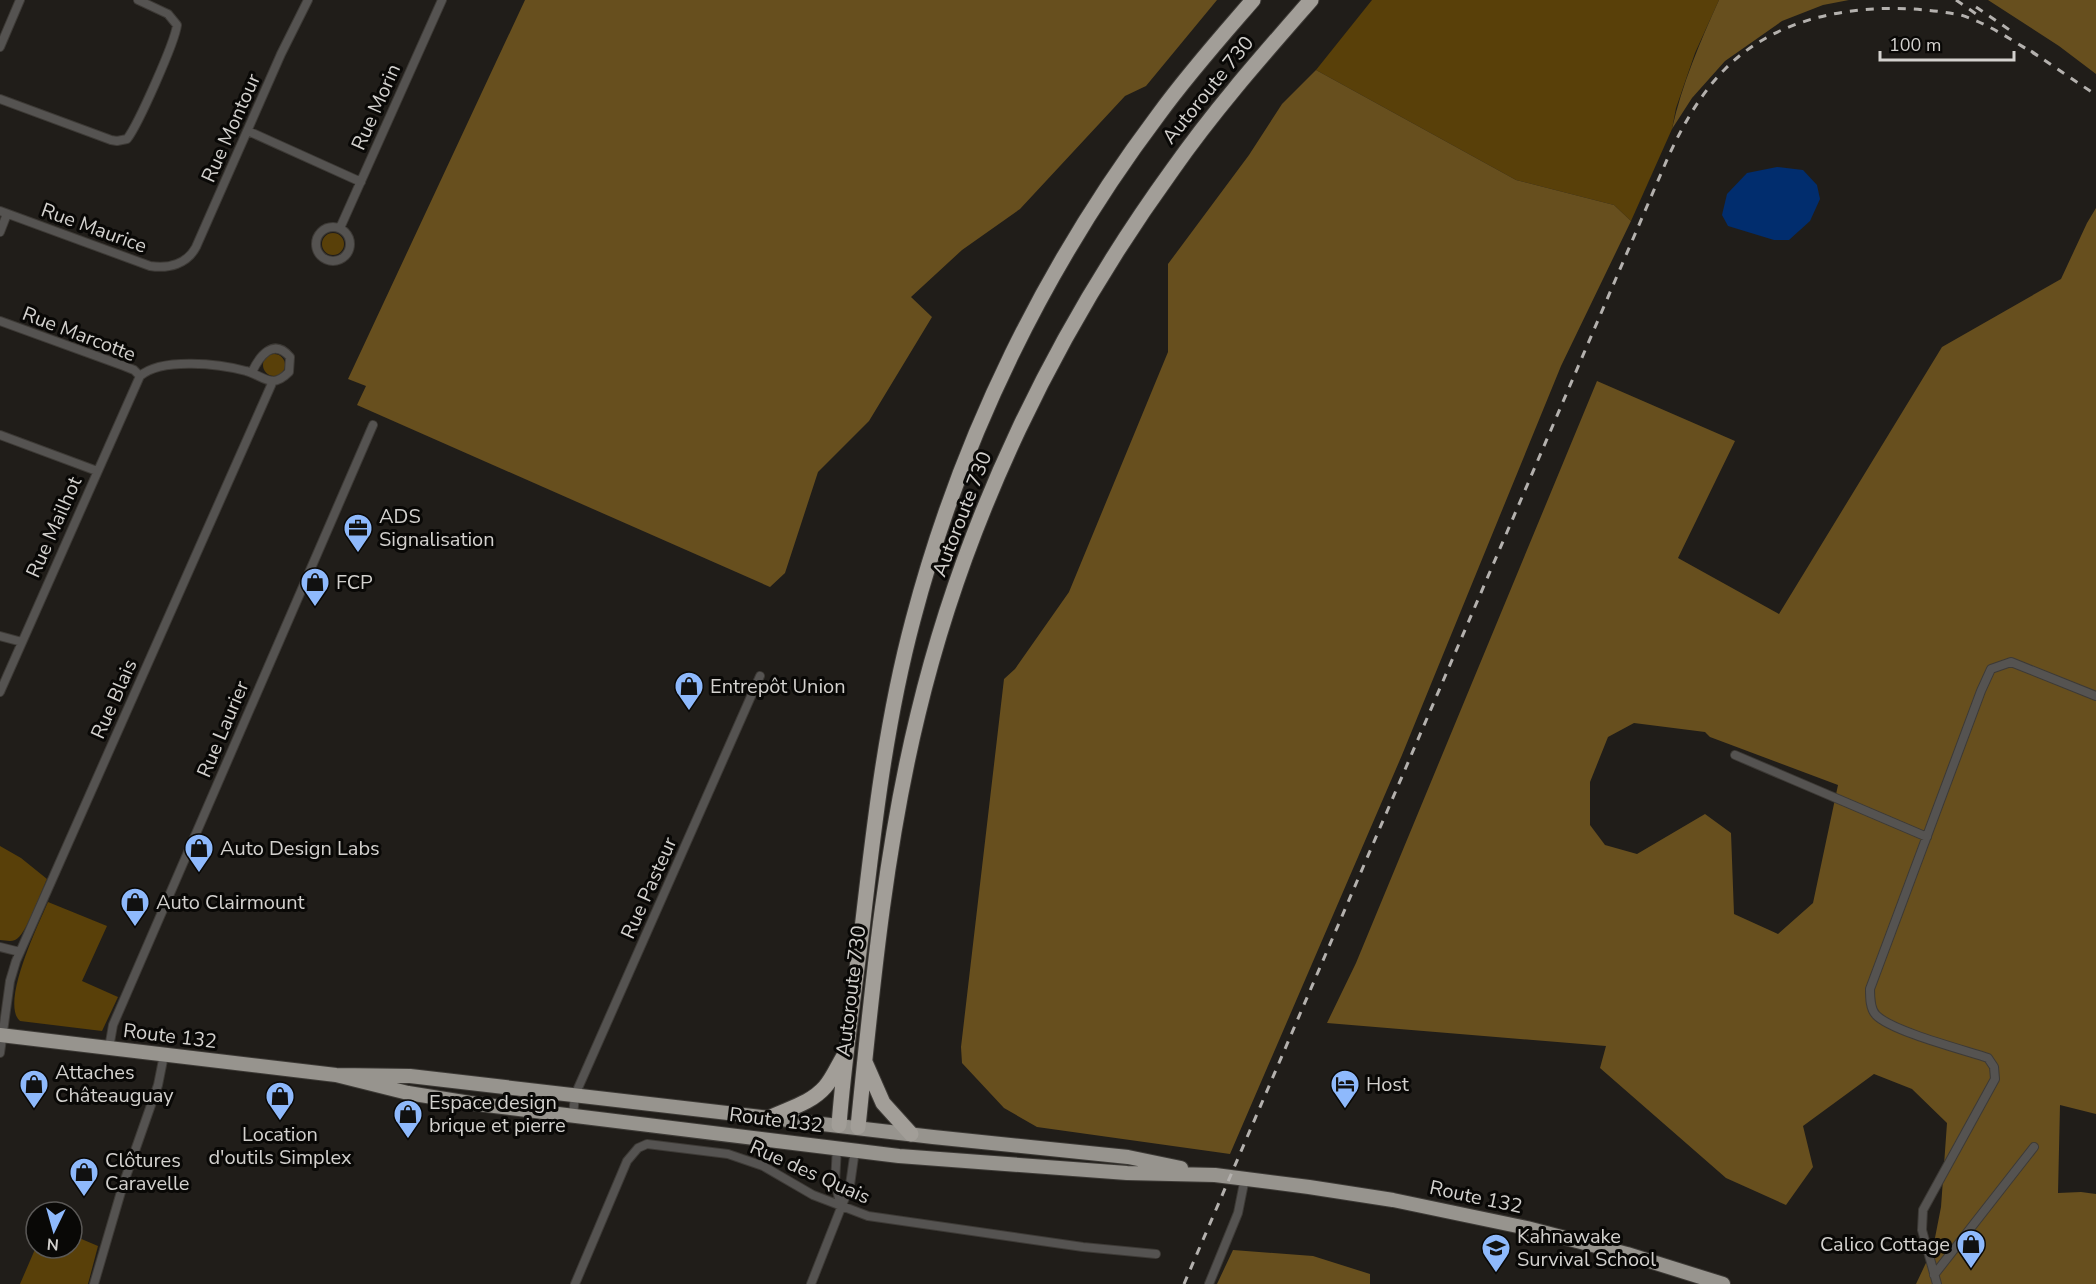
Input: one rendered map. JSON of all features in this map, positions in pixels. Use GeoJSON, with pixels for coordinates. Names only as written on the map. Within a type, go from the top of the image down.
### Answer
{"type":"FeatureCollection","features":[{"type":"Feature","properties":{"kind":"highway","name":"Autoroute 730"},"geometry":{"type":"LineString","coordinates":[[839,1125],[875,817],[892,708],[925,576],[966,458],[1020,338],[1086,219],[1159,114],[1253,0]]}},
{"type":"Feature","properties":{"kind":"highway","name":"Autoroute 730"},"geometry":{"type":"LineString","coordinates":[[858,1127],[887,870],[914,732],[948,607],[990,494],[1048,371],[1085,302],[1120,245],[1173,167],[1211,118],[1311,0]]}},
{"type":"Feature","properties":{"kind":"highway","name":"Route 132"},"geometry":{"type":"LineString","coordinates":[[1,1035],[336,1074],[410,1076],[1128,1157],[1215,1175],[1351,1193],[1488,1219],[1598,1246],[1723,1284]]}},
{"type":"Feature","properties":{"kind":"highway"},"geometry":{"type":"LineString","coordinates":[[771,1117],[818,1094],[828,1083],[848,1049]]}},
{"type":"Feature","properties":{"kind":"highway"},"geometry":{"type":"LineString","coordinates":[[865,1060],[883,1103],[911,1134]]}},
{"type":"Feature","properties":{"kind":"highway","name":"Route 132"},"geometry":{"type":"LineString","coordinates":[[336,1074],[403,1092],[442,1099],[920,1158],[1127,1173],[1215,1175]]}},
{"type":"Feature","properties":{"kind":"highway"},"geometry":{"type":"LineString","coordinates":[[442,1099],[444,1080]]}},
{"type":"Feature","properties":{"kind":"highway"},"geometry":{"type":"LineString","coordinates":[[837,1148],[839,1125]]}},
{"type":"Feature","properties":{"kind":"highway"},"geometry":{"type":"LineString","coordinates":[[855,1150],[858,1127]]}},
{"type":"Feature","properties":{"kind":"street"},"geometry":{"type":"LineString","coordinates":[[0,47],[20,0]]}},
{"type":"Feature","properties":{"kind":"street"},"geometry":{"type":"LineString","coordinates":[[0,99],[111,140],[126,139],[158,73],[177,25],[168,14],[138,0]]}},
{"type":"Feature","properties":{"kind":"street","name":"Rue Montour"},"geometry":{"type":"LineString","coordinates":[[177,264],[188,257],[196,247],[292,30],[308,0]]}},
{"type":"Feature","properties":{"kind":"street","name":"Rue Morin"},"geometry":{"type":"LineString","coordinates":[[340,228],[442,0]]}},
{"type":"Feature","properties":{"kind":"street"},"geometry":{"type":"LineString","coordinates":[[248,131],[361,182]]}},
{"type":"Feature","properties":{"kind":"street"},"geometry":{"type":"LineString","coordinates":[[0,232],[3,213]]}},
{"type":"Feature","properties":{"kind":"street","name":"Rue Maurice"},"geometry":{"type":"LineString","coordinates":[[3,213],[150,266],[163,267],[177,264]]}},
{"type":"Feature","properties":{"kind":"street"},"geometry":{"type":"LineString","coordinates":[[328,227],[340,228],[345,231],[350,240],[349,251],[346,256],[336,261],[326,260],[317,252],[318,234],[328,227]]}},
{"type":"Feature","properties":{"kind":"street","name":"Rue Marcotte"},"geometry":{"type":"LineString","coordinates":[[0,321],[124,366],[140,376],[152,369],[190,363],[252,372],[273,381]]}},
{"type":"Feature","properties":{"kind":"street"},"geometry":{"type":"LineString","coordinates":[[252,372],[262,354],[272,349],[283,351],[290,357],[289,372],[273,381]]}},
{"type":"Feature","properties":{"kind":"street","name":"Rue Mailhot"},"geometry":{"type":"LineString","coordinates":[[0,692],[140,376]]}},
{"type":"Feature","properties":{"kind":"street","name":"Rue Blais"},"geometry":{"type":"LineString","coordinates":[[0,1053],[10,981],[20,952],[273,381]]}},
{"type":"Feature","properties":{"kind":"street","name":"Rue Laurier"},"geometry":{"type":"LineString","coordinates":[[109,1048],[118,1015],[373,425]]}},
{"type":"Feature","properties":{"kind":"street"},"geometry":{"type":"LineString","coordinates":[[0,435],[97,471]]}},
{"type":"Feature","properties":{"kind":"street"},"geometry":{"type":"LineString","coordinates":[[0,636],[22,642]]}},
{"type":"Feature","properties":{"kind":"street"},"geometry":{"type":"LineString","coordinates":[[1935,1279],[1922,1230],[1923,1210],[1995,1079],[1994,1067],[1988,1058],[1893,1026],[1875,1014],[1869,1000],[1870,989],[1991,669],[2011,662],[2096,696]]}},
{"type":"Feature","properties":{"kind":"street","name":"Rue Pasteur"},"geometry":{"type":"LineString","coordinates":[[573,1116],[575,1095],[760,676]]}},
{"type":"Feature","properties":{"kind":"street"},"geometry":{"type":"LineString","coordinates":[[1735,755],[1927,837]]}},
{"type":"Feature","properties":{"kind":"street"},"geometry":{"type":"LineString","coordinates":[[0,947],[20,952]]}},
{"type":"Feature","properties":{"kind":"street"},"geometry":{"type":"LineString","coordinates":[[94,1284],[123,1185],[158,1085],[164,1055]]}},
{"type":"Feature","properties":{"kind":"street","name":"Rue des Quais"},"geometry":{"type":"LineString","coordinates":[[575,1284],[627,1161],[638,1148],[647,1144],[705,1150],[745,1159],[841,1207],[891,1221],[1083,1247],[1156,1254]]}},
{"type":"Feature","properties":{"kind":"street"},"geometry":{"type":"LineString","coordinates":[[1935,1279],[2034,1147]]}},
{"type":"Feature","properties":{"kind":"street"},"geometry":{"type":"LineString","coordinates":[[837,1148],[835,1183],[841,1207]]}},
{"type":"Feature","properties":{"kind":"street"},"geometry":{"type":"LineString","coordinates":[[811,1284],[850,1185],[855,1150]]}},
{"type":"Feature","properties":{"kind":"street"},"geometry":{"type":"LineString","coordinates":[[1209,1284],[1238,1213],[1245,1179]]}},
{"type":"Feature","properties":{"kind":"shaded area"},"geometry":{"type":"Polygon","coordinates":[[[525,0],[1217,0],[1146,86],[1125,96],[1020,209],[962,250],[911,297],[932,317],[869,421],[818,472],[785,573],[770,587],[357,405],[366,386],[348,379],[525,0]]]}},
{"type":"Feature","properties":{"kind":"shaded area"},"geometry":{"type":"Polygon","coordinates":[[[1372,0],[1719,0],[1695,53],[1676,108],[1672,129],[1631,221],[1614,205],[1516,180],[1316,70],[1372,0]]]}},
{"type":"Feature","properties":{"kind":"shaded area"},"geometry":{"type":"Polygon","coordinates":[[[1719,0],[1849,0],[1823,5],[1782,21],[1725,61],[1692,98],[1672,129],[1686,79],[1719,0]]]}},
{"type":"Feature","properties":{"kind":"shaded area"},"geometry":{"type":"Polygon","coordinates":[[[1988,0],[2096,0],[2096,74],[2059,46],[1988,0]]]}},
{"type":"Feature","properties":{"kind":"shaded area"},"geometry":{"type":"Polygon","coordinates":[[[1316,70],[1516,180],[1614,205],[1631,221],[1561,366],[1402,755],[1230,1154],[1037,1127],[1004,1108],[962,1063],[961,1047],[1004,679],[1015,669],[1069,592],[1168,352],[1168,264],[1249,155],[1282,104],[1316,70]]]}},
{"type":"Feature","properties":{"kind":"shaded area"},"geometry":{"type":"Polygon","coordinates":[[[2096,208],[2096,1114],[2060,1105],[2058,1193],[2096,1194],[2096,1284],[1916,1284],[1933,1248],[1941,1207],[1947,1123],[1912,1089],[1874,1074],[1803,1126],[1813,1167],[1786,1205],[1726,1178],[1600,1068],[1606,1046],[1327,1023],[1356,963],[1597,381],[1735,441],[1678,558],[1779,614],[1942,347],[2061,279],[2096,208]],[[1634,723],[1608,737],[1590,782],[1590,825],[1605,845],[1637,854],[1705,814],[1731,833],[1734,914],[1778,934],[1813,903],[1838,785],[1710,737],[1705,732],[1634,723]]]}},
{"type":"Feature","properties":{"kind":"shaded area"},"geometry":{"type":"Polygon","coordinates":[[[333,233],[343,240],[344,244],[337,254],[333,255],[323,248],[322,244],[329,234],[333,233]]]}},
{"type":"Feature","properties":{"kind":"shaded area"},"geometry":{"type":"Polygon","coordinates":[[[274,354],[282,357],[285,365],[282,373],[274,376],[266,373],[263,365],[266,357],[274,354]]]}},
{"type":"Feature","properties":{"kind":"shaded area"},"geometry":{"type":"Polygon","coordinates":[[[0,846],[21,858],[47,879],[24,930],[19,937],[11,941],[0,940],[0,846]]]}},
{"type":"Feature","properties":{"kind":"shaded area"},"geometry":{"type":"Polygon","coordinates":[[[48,902],[107,926],[82,981],[118,997],[102,1031],[20,1021],[15,1012],[17,982],[29,945],[48,902]]]}},
{"type":"Feature","properties":{"kind":"shaded area"},"geometry":{"type":"Polygon","coordinates":[[[84,1240],[98,1246],[88,1284],[20,1284],[30,1260],[84,1260],[84,1240]]]}},
{"type":"Feature","properties":{"kind":"shaded area"},"geometry":{"type":"Polygon","coordinates":[[[1233,1250],[1313,1256],[1370,1274],[1370,1284],[1217,1284],[1233,1250]]]}},
{"type":"Feature","properties":{"kind":"water"},"geometry":{"type":"Polygon","coordinates":[[[1777,167],[1803,170],[1817,185],[1820,199],[1810,221],[1789,240],[1774,240],[1728,226],[1722,215],[1727,194],[1747,173],[1777,167]]]}},
{"type":"Feature","properties":{"kind":"railway"},"geometry":{"type":"LineString","coordinates":[[1956,0],[1982,18]]}},
{"type":"Feature","properties":{"kind":"railway"},"geometry":{"type":"LineString","coordinates":[[1976,7],[2011,31]]}},
{"type":"Feature","properties":{"kind":"railway"},"geometry":{"type":"LineString","coordinates":[[1184,1284],[1669,155],[1701,98],[1726,68],[1750,48],[1777,32],[1836,13],[1868,9],[1931,11],[1961,15],[1991,28],[2038,56]]}},
{"type":"Feature","properties":{"kind":"railway"},"geometry":{"type":"LineString","coordinates":[[2031,51],[2096,95]]}},
{"type":"Feature","properties":{"kind":"place","name":"ADS Signalisation"},"geometry":{"type":"Point","coordinates":[358,554]}},
{"type":"Feature","properties":{"kind":"place","name":"FCP"},"geometry":{"type":"Point","coordinates":[315,608]}},
{"type":"Feature","properties":{"kind":"place","name":"Entrepôt Union"},"geometry":{"type":"Point","coordinates":[689,712]}},
{"type":"Feature","properties":{"kind":"place","name":"Auto Design Labs"},"geometry":{"type":"Point","coordinates":[199,874]}},
{"type":"Feature","properties":{"kind":"place","name":"Auto Clairmount"},"geometry":{"type":"Point","coordinates":[135,928]}},
{"type":"Feature","properties":{"kind":"place","name":"Attaches Châteauguay"},"geometry":{"type":"Point","coordinates":[34,1110]}},
{"type":"Feature","properties":{"kind":"place","name":"Host"},"geometry":{"type":"Point","coordinates":[1345,1110]}},
{"type":"Feature","properties":{"kind":"place","name":"Location d'outils Simplex"},"geometry":{"type":"Point","coordinates":[280,1122]}},
{"type":"Feature","properties":{"kind":"place","name":"Espace design brique et pierre"},"geometry":{"type":"Point","coordinates":[408,1140]}},
{"type":"Feature","properties":{"kind":"place","name":"Clôtures Caravelle"},"geometry":{"type":"Point","coordinates":[84,1198]}},
{"type":"Feature","properties":{"kind":"place","name":"Calico Cottage"},"geometry":{"type":"Point","coordinates":[1971,1270]}},
{"type":"Feature","properties":{"kind":"place","name":"Kahnawake Survival School"},"geometry":{"type":"Point","coordinates":[1496,1274]}}]}
